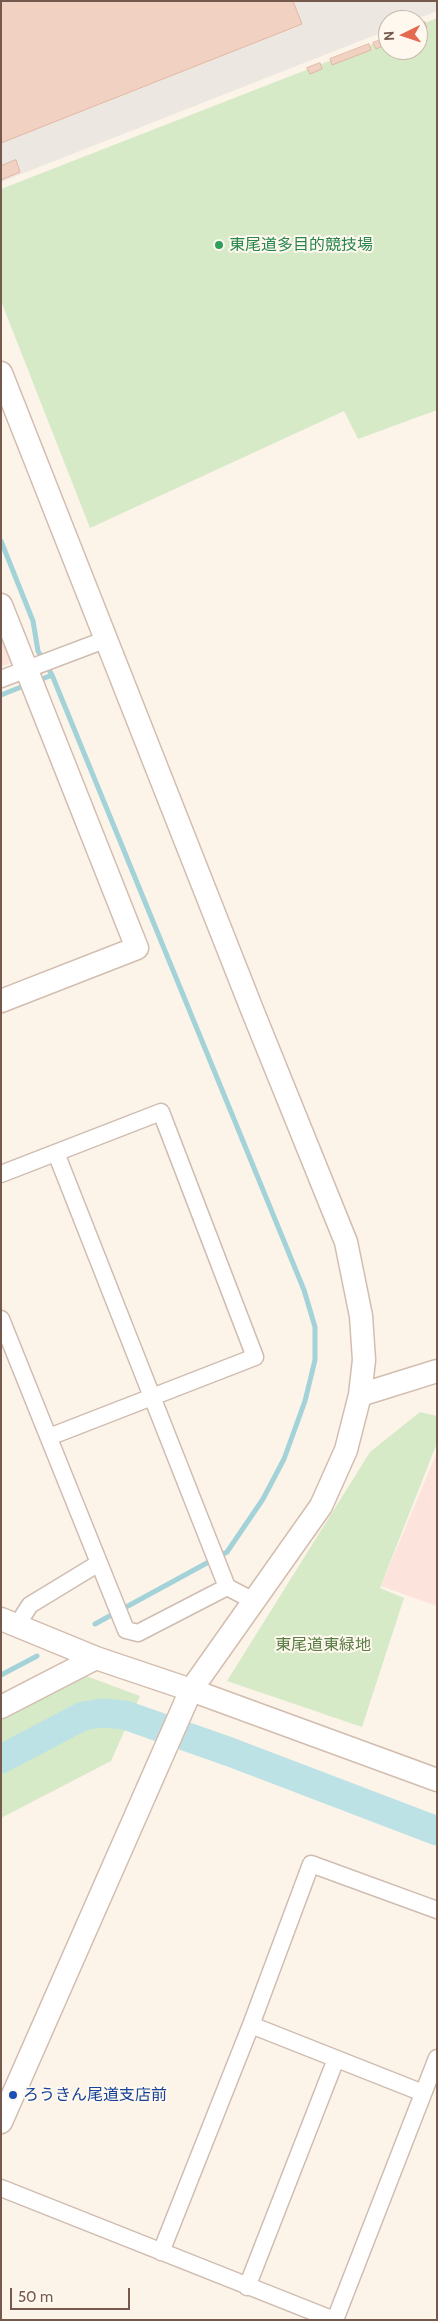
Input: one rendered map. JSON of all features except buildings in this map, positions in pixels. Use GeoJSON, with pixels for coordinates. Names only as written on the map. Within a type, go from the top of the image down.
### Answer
{"type":"FeatureCollection","features":[{"type":"Feature","properties":{"kind":"street"},"geometry":{"type":"LineString","coordinates":[[1,373],[253,1012],[346,1242],[361,1316],[364,1360],[360,1395],[346,1450],[321,1506],[187,1700],[1,2122]]}},
{"type":"Feature","properties":{"kind":"street"},"geometry":{"type":"LineString","coordinates":[[1,605],[37,672],[137,948],[1,1002]]}},
{"type":"Feature","properties":{"kind":"street"},"geometry":{"type":"LineString","coordinates":[[1,679],[37,672],[107,639]]}},
{"type":"Feature","properties":{"kind":"street"},"geometry":{"type":"LineString","coordinates":[[1,1174],[161,1112],[255,1357],[48,1437]]}},
{"type":"Feature","properties":{"kind":"street"},"geometry":{"type":"LineString","coordinates":[[56,1153],[226,1587],[254,1601]]}},
{"type":"Feature","properties":{"kind":"street"},"geometry":{"type":"LineString","coordinates":[[1,1319],[126,1630],[138,1633],[226,1587]]}},
{"type":"Feature","properties":{"kind":"street"},"geometry":{"type":"LineString","coordinates":[[360,1395],[437,1371]]}},
{"type":"Feature","properties":{"kind":"street"},"geometry":{"type":"LineString","coordinates":[[99,1563],[30,1605],[9,1622],[96,1658],[187,1700],[437,1780]]}},
{"type":"Feature","properties":{"kind":"street"},"geometry":{"type":"LineString","coordinates":[[1,1707],[96,1658]]}},
{"type":"Feature","properties":{"kind":"street"},"geometry":{"type":"LineString","coordinates":[[161,2252],[251,2026],[311,1864],[437,1910]]}},
{"type":"Feature","properties":{"kind":"street"},"geometry":{"type":"LineString","coordinates":[[251,2026],[423,2093]]}},
{"type":"Feature","properties":{"kind":"street"},"geometry":{"type":"LineString","coordinates":[[246,2287],[336,2059]]}},
{"type":"Feature","properties":{"kind":"street"},"geometry":{"type":"LineString","coordinates":[[1,2188],[246,2287],[334,2320],[435,2065]]}},
{"type":"Feature","properties":{"kind":"shaded area"},"geometry":{"type":"Polygon","coordinates":[[[1,1],[437,1],[437,11],[428,15],[428,10],[378,10],[378,34],[1,182],[1,1]]]}},
{"type":"Feature","properties":{"kind":"shaded area"},"geometry":{"type":"Polygon","coordinates":[[[1,624],[15,661],[1,667],[1,624]]]}},
{"type":"Feature","properties":{"kind":"shaded area"},"geometry":{"type":"Polygon","coordinates":[[[437,1452],[437,1606],[381,1586],[437,1452]]]}},
{"type":"Feature","properties":{"kind":"green space","name":"東尾道多目的競技場"},"geometry":{"type":"Polygon","coordinates":[[[437,18],[437,410],[358,439],[344,411],[90,528],[1,301],[1,189],[378,42],[378,60],[428,60],[428,22],[437,18]]]}},
{"type":"Feature","properties":{"kind":"green space","name":"東尾道東緑地"},"geometry":{"type":"Polygon","coordinates":[[[420,1412],[437,1416],[437,1443],[380,1588],[404,1598],[362,1727],[227,1681],[370,1452],[420,1412]]]}},
{"type":"Feature","properties":{"kind":"green space"},"geometry":{"type":"Polygon","coordinates":[[[78,1673],[140,1696],[111,1761],[1,1818],[1,1715],[78,1673]]]}},
{"type":"Feature","properties":{"kind":"waterway"},"geometry":{"type":"LineString","coordinates":[[1,541],[33,621],[38,651],[52,675],[304,1290],[315,1327],[315,1360],[305,1401],[284,1459],[263,1499],[227,1552],[95,1624]]}},
{"type":"Feature","properties":{"kind":"waterway"},"geometry":{"type":"LineString","coordinates":[[37,681],[52,675]]}},
{"type":"Feature","properties":{"kind":"waterway"},"geometry":{"type":"LineString","coordinates":[[1,695],[26,685]]}},
{"type":"Feature","properties":{"kind":"waterway"},"geometry":{"type":"LineString","coordinates":[[1,1675],[37,1656]]}},
{"type":"Feature","properties":{"kind":"waterway"},"geometry":{"type":"LineString","coordinates":[[1,1759],[83,1716],[102,1713],[125,1715],[230,1752],[437,1831]]}},
{"type":"Feature","properties":{"kind":"place","name":"東尾道多目的競技場"},"geometry":{"type":"Point","coordinates":[219,245]}},
{"type":"Feature","properties":{"kind":"place","name":"ろうきん尾道支店前"},"geometry":{"type":"Point","coordinates":[13,2095]}}]}
